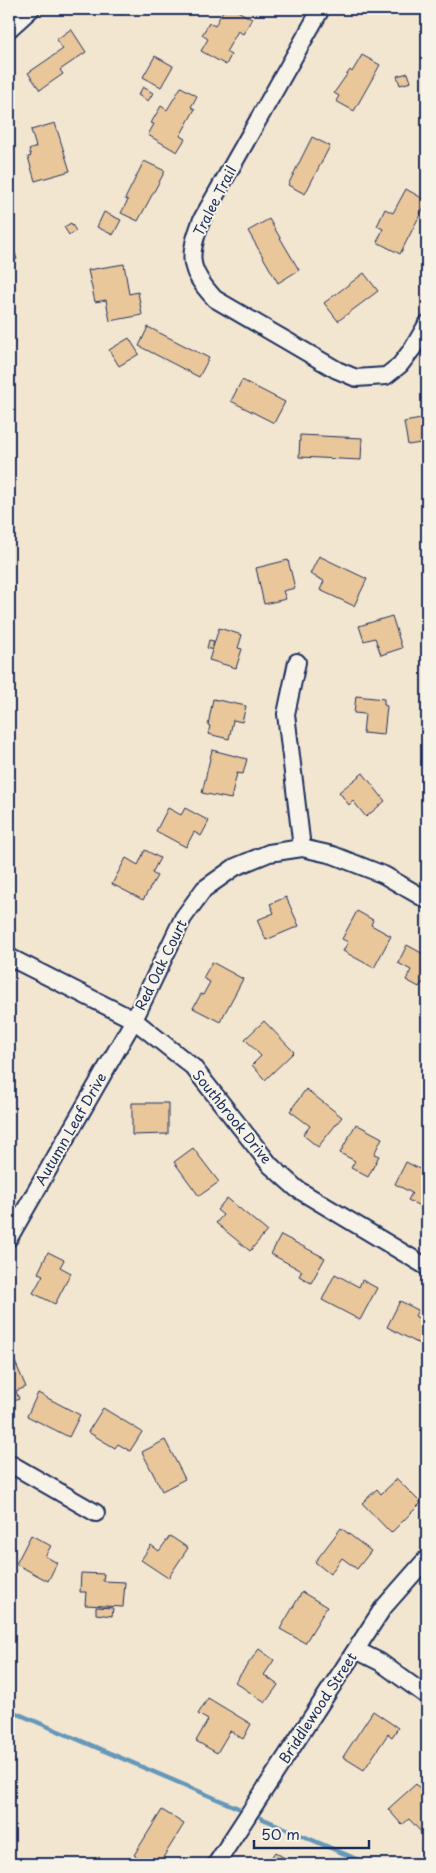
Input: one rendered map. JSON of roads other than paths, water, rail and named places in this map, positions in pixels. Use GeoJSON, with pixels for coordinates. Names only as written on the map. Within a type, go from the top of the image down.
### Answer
{"type":"FeatureCollection","features":[{"type":"Feature","properties":{"kind":"street"},"geometry":{"type":"LineString","coordinates":[[9,29],[31,9]]}},
{"type":"Feature","properties":{"kind":"street","name":"Tralee Trail"},"geometry":{"type":"LineString","coordinates":[[322,9],[202,219],[194,240],[192,265],[201,284],[215,299],[337,370],[356,378],[386,376],[400,365],[413,348],[427,324]]}},
{"type":"Feature","properties":{"kind":"street"},"geometry":{"type":"LineString","coordinates":[[297,662],[286,714],[302,848]]}},
{"type":"Feature","properties":{"kind":"street","name":"Red Oak Court"},"geometry":{"type":"LineString","coordinates":[[134,1020],[183,918],[204,889],[235,867],[244,863],[269,853],[302,848],[334,855],[384,875],[427,900]]}},
{"type":"Feature","properties":{"kind":"street","name":"Southbrook Drive"},"geometry":{"type":"LineString","coordinates":[[9,957],[134,1020],[193,1068],[270,1165],[297,1190],[427,1267]]}},
{"type":"Feature","properties":{"kind":"street","name":"Autumn Leaf Drive"},"geometry":{"type":"LineString","coordinates":[[9,1238],[134,1020]]}},
{"type":"Feature","properties":{"kind":"street"},"geometry":{"type":"LineString","coordinates":[[9,1463],[96,1513]]}},
{"type":"Feature","properties":{"kind":"street","name":"Briddlewood Street"},"geometry":{"type":"LineString","coordinates":[[216,1864],[383,1608],[427,1558]]}},
{"type":"Feature","properties":{"kind":"street"},"geometry":{"type":"LineString","coordinates":[[356,1650],[380,1662],[427,1696]]}},
{"type":"Feature","properties":{"kind":"waterway"},"geometry":{"type":"LineString","coordinates":[[9,1710],[238,1808]]}},
{"type":"Feature","properties":{"kind":"waterway"},"geometry":{"type":"LineString","coordinates":[[261,1818],[368,1864]]}}]}
